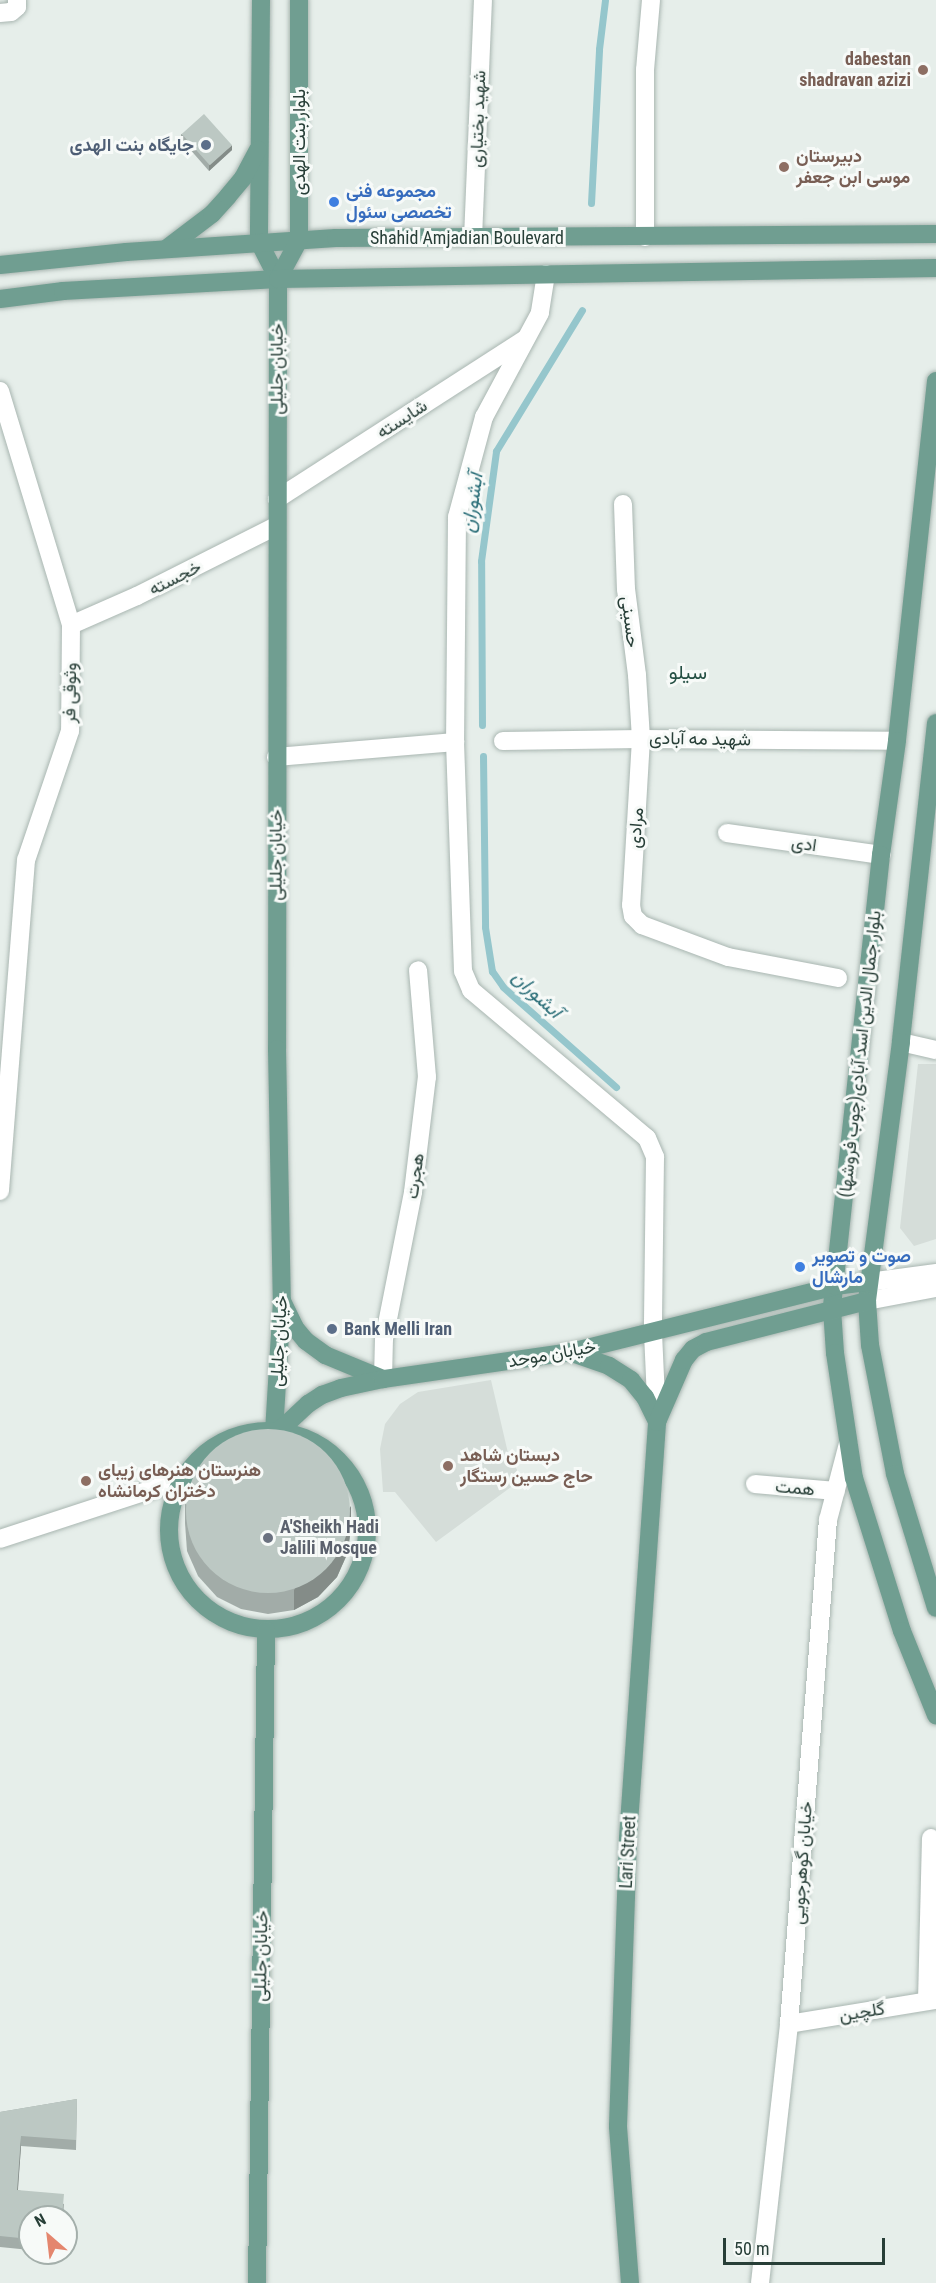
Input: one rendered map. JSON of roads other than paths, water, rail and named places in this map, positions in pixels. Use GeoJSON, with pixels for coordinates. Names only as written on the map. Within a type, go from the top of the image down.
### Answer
{"type":"FeatureCollection","features":[{"type":"Feature","properties":{"kind":"main road"},"geometry":{"type":"LineString","coordinates":[[261,0],[259,242],[278,279]]}},
{"type":"Feature","properties":{"kind":"main road","name":"بلوار بنت الهدی"},"geometry":{"type":"LineString","coordinates":[[278,279],[299,240],[299,0]]}},
{"type":"Feature","properties":{"kind":"main road"},"geometry":{"type":"LineString","coordinates":[[166,249],[212,214],[228,196],[243,178],[261,142]]}},
{"type":"Feature","properties":{"kind":"main road","name":"Shahid Amjadian Boulevard"},"geometry":{"type":"LineString","coordinates":[[0,265],[166,249],[299,240],[936,234]]}},
{"type":"Feature","properties":{"kind":"main road","name":"Shahid Amjadian Boulevard"},"geometry":{"type":"LineString","coordinates":[[0,299],[63,291],[278,279],[936,268]]}},
{"type":"Feature","properties":{"kind":"main road","name":"خیابان جلیلی"},"geometry":{"type":"LineString","coordinates":[[277,1431],[282,1301],[276,1049],[278,279]]}},
{"type":"Feature","properties":{"kind":"main road","name":"بلوار جمال الدین اسد آبادی(چوب فروشها)"},"geometry":{"type":"LineString","coordinates":[[936,381],[897,741],[881,855],[832,1309],[835,1353],[854,1478],[902,1631],[936,1715]]}},
{"type":"Feature","properties":{"kind":"main road","name":"بلوار جمال الدین اسد آبادی(چوب فروشها)"},"geometry":{"type":"LineString","coordinates":[[936,723],[902,1042],[867,1301],[870,1346],[895,1474],[936,1608]]}},
{"type":"Feature","properties":{"kind":"main road","name":"خیابان موحد"},"geometry":{"type":"LineString","coordinates":[[277,1431],[322,1395],[383,1379],[571,1352],[652,1334],[835,1286],[869,1282]]}},
{"type":"Feature","properties":{"kind":"main road"},"geometry":{"type":"LineString","coordinates":[[282,1301],[296,1328],[306,1341],[325,1355],[383,1379]]}},
{"type":"Feature","properties":{"kind":"main road"},"geometry":{"type":"LineString","coordinates":[[657,1422],[684,1360],[693,1349],[706,1342],[867,1301]]}},
{"type":"Feature","properties":{"kind":"main road"},"geometry":{"type":"LineString","coordinates":[[571,1352],[609,1366],[630,1380],[645,1397],[657,1422]]}},
{"type":"Feature","properties":{"kind":"main road","name":"Lari Street"},"geometry":{"type":"LineString","coordinates":[[630,2283],[618,2126],[628,1838],[657,1422]]}},
{"type":"Feature","properties":{"kind":"main road"},"geometry":{"type":"LineString","coordinates":[[277,1431],[316,1442],[340,1460],[357,1484],[366,1512],[367,1541],[360,1569],[344,1594],[322,1614],[295,1626],[266,1630],[237,1625],[210,1611],[189,1591],[174,1566],[168,1537],[171,1507],[182,1480],[200,1457],[223,1441],[251,1432],[277,1431]]}},
{"type":"Feature","properties":{"kind":"main road","name":"خیابان جلیلی"},"geometry":{"type":"LineString","coordinates":[[257,2283],[266,1630]]}},
{"type":"Feature","properties":{"kind":"street"},"geometry":{"type":"LineString","coordinates":[[0,13],[11,12],[16,8],[17,0]]}},
{"type":"Feature","properties":{"kind":"street","name":"شهید بختیاری"},"geometry":{"type":"LineString","coordinates":[[473,238],[483,0]]}},
{"type":"Feature","properties":{"kind":"street"},"geometry":{"type":"LineString","coordinates":[[645,237],[645,69],[651,0]]}},
{"type":"Feature","properties":{"kind":"street"},"geometry":{"type":"LineString","coordinates":[[546,274],[540,313],[484,417],[457,517],[455,742],[463,971],[471,990],[648,1138],[655,1157],[652,1334],[657,1422]]}},
{"type":"Feature","properties":{"kind":"street","name":"شایسته"},"geometry":{"type":"LineString","coordinates":[[277,499],[527,338]]}},
{"type":"Feature","properties":{"kind":"street","name":"وثوقی فر"},"geometry":{"type":"LineString","coordinates":[[0,391],[66,602],[71,625],[70,730],[26,860],[0,1191]]}},
{"type":"Feature","properties":{"kind":"street","name":"حسینی"},"geometry":{"type":"LineString","coordinates":[[623,504],[626,589],[637,675],[641,738]]}},
{"type":"Feature","properties":{"kind":"street","name":"خجسته"},"geometry":{"type":"LineString","coordinates":[[71,625],[137,596],[276,526]]}},
{"type":"Feature","properties":{"kind":"street","name":"شهید مه آبادی"},"geometry":{"type":"LineString","coordinates":[[503,741],[641,738],[897,741]]}},
{"type":"Feature","properties":{"kind":"street","name":"مرادی"},"geometry":{"type":"LineString","coordinates":[[641,738],[631,905],[633,916],[642,925],[728,957],[838,978]]}},
{"type":"Feature","properties":{"kind":"street"},"geometry":{"type":"LineString","coordinates":[[276,757],[455,742]]}},
{"type":"Feature","properties":{"kind":"street","name":"ادی"},"geometry":{"type":"LineString","coordinates":[[727,833],[881,855]]}},
{"type":"Feature","properties":{"kind":"street","name":"هجرت"},"geometry":{"type":"LineString","coordinates":[[383,1379],[384,1339],[413,1192],[427,1077],[418,970]]}},
{"type":"Feature","properties":{"kind":"street"},"geometry":{"type":"LineString","coordinates":[[902,1042],[936,1050]]}},
{"type":"Feature","properties":{"kind":"street"},"geometry":{"type":"LineString","coordinates":[[869,1282],[936,1273]]}},
{"type":"Feature","properties":{"kind":"street"},"geometry":{"type":"LineString","coordinates":[[867,1301],[936,1288]]}},
{"type":"Feature","properties":{"kind":"street","name":"خیابان گوهرجویی"},"geometry":{"type":"LineString","coordinates":[[760,2283],[789,2025],[827,1532],[848,1444]]}},
{"type":"Feature","properties":{"kind":"street"},"geometry":{"type":"LineString","coordinates":[[0,1539],[182,1480]]}},
{"type":"Feature","properties":{"kind":"street","name":"همت"},"geometry":{"type":"LineString","coordinates":[[755,1484],[836,1491]]}},
{"type":"Feature","properties":{"kind":"street"},"geometry":{"type":"LineString","coordinates":[[931,1838],[931,2001]]}},
{"type":"Feature","properties":{"kind":"street","name":"گلچین"},"geometry":{"type":"LineString","coordinates":[[789,2025],[931,2001]]}},
{"type":"Feature","properties":{"kind":"waterway","name":"آبشوران"},"geometry":{"type":"LineString","coordinates":[[591,203],[599,49],[605,0]]}},
{"type":"Feature","properties":{"kind":"waterway","name":"آبشوران"},"geometry":{"type":"LineString","coordinates":[[482,725],[481,561],[496,451],[582,310]]}},
{"type":"Feature","properties":{"kind":"waterway","name":"آبشوران"},"geometry":{"type":"LineString","coordinates":[[483,756],[485,927],[492,971],[503,987],[616,1087]]}},
{"type":"Feature","properties":{"kind":"place","name":"dabestan shadravan azizi"},"geometry":{"type":"Point","coordinates":[923,70]}},
{"type":"Feature","properties":{"kind":"place","name":"جایگاه بنت الهدی"},"geometry":{"type":"Point","coordinates":[206,145]}},
{"type":"Feature","properties":{"kind":"place","name":"دبیرستان موسی ابن جعفر"},"geometry":{"type":"Point","coordinates":[784,167]}},
{"type":"Feature","properties":{"kind":"place","name":"مجموعه فنی تخصصی سئول"},"geometry":{"type":"Point","coordinates":[334,202]}},
{"type":"Feature","properties":{"kind":"place","name":"صوت و تصویر مارشال"},"geometry":{"type":"Point","coordinates":[800,1267]}},
{"type":"Feature","properties":{"kind":"place","name":"Bank Melli Iran"},"geometry":{"type":"Point","coordinates":[332,1329]}},
{"type":"Feature","properties":{"kind":"place","name":"دبستان شاهد حاج حسین رستگار"},"geometry":{"type":"Point","coordinates":[448,1466]}},
{"type":"Feature","properties":{"kind":"place","name":"هنرستان هنرهای زیبای دختران کرمانشاه"},"geometry":{"type":"Point","coordinates":[86,1481]}},
{"type":"Feature","properties":{"kind":"place","name":"A'Sheikh Hadi Jalili Mosque"},"geometry":{"type":"Point","coordinates":[268,1538]}},
{"type":"Feature","properties":{"kind":"district","name":"سیلو"},"geometry":{"type":"Point","coordinates":[688,672]}}]}
